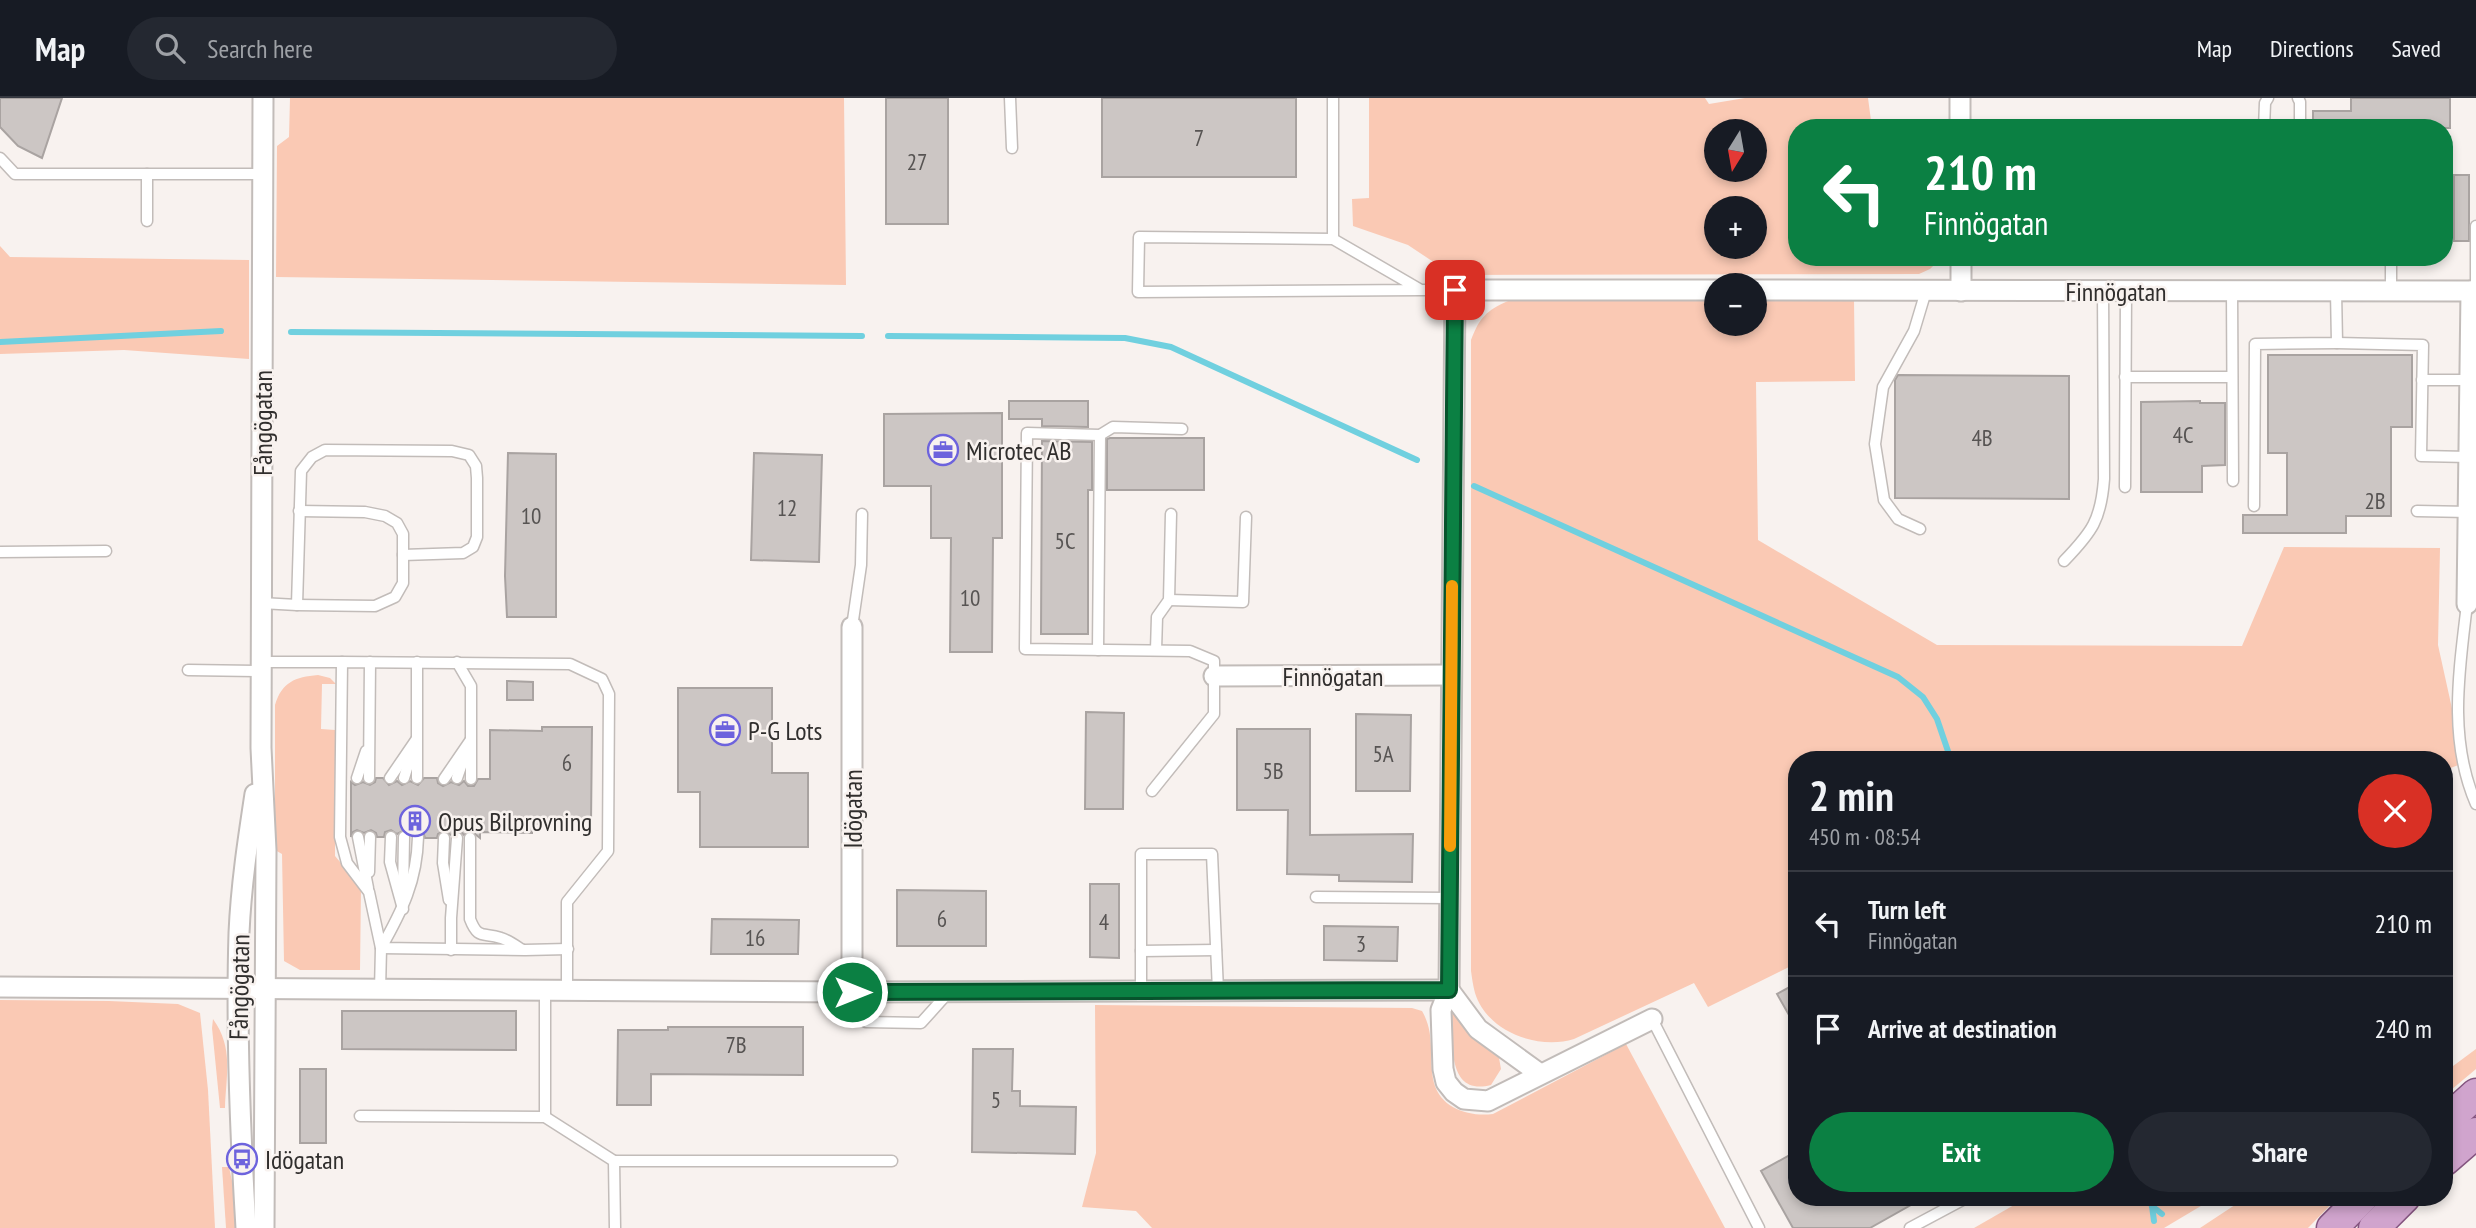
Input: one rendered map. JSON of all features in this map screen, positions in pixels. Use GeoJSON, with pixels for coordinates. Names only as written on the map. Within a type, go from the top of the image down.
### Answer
{"type":"FeatureCollection","features":[{"type":"Feature","properties":{"kind":"main road"},"geometry":{"type":"LineString","coordinates":[[2453,1115],[2476,1094]]}},
{"type":"Feature","properties":{"kind":"main road"},"geometry":{"type":"LineString","coordinates":[[2453,1153],[2476,1133]]}},
{"type":"Feature","properties":{"kind":"main road"},"geometry":{"type":"LineString","coordinates":[[2332,1228],[2354,1206]]}},
{"type":"Feature","properties":{"kind":"main road"},"geometry":{"type":"LineString","coordinates":[[2374,1228],[2396,1206]]}},
{"type":"Feature","properties":{"kind":"street","name":"Fångögatan"},"geometry":{"type":"LineString","coordinates":[[263,98],[261,748],[266,850],[264,1228]]}},
{"type":"Feature","properties":{"kind":"street"},"geometry":{"type":"LineString","coordinates":[[1960,98],[1960,119]]}},
{"type":"Feature","properties":{"kind":"street"},"geometry":{"type":"LineString","coordinates":[[1961,266],[1961,291]]}},
{"type":"Feature","properties":{"kind":"street"},"geometry":{"type":"LineString","coordinates":[[1652,1019],[1488,1101],[1464,1099],[1446,1082],[1441,1010],[1449,990],[1455,290],[1704,290]]}},
{"type":"Feature","properties":{"kind":"street","name":"Finnögatan"},"geometry":{"type":"LineString","coordinates":[[1767,290],[2474,291]]}},
{"type":"Feature","properties":{"kind":"street"},"geometry":{"type":"LineString","coordinates":[[2467,604],[2474,291]]}},
{"type":"Feature","properties":{"kind":"street","name":"Idögatan"},"geometry":{"type":"LineString","coordinates":[[852,627],[852,992]]}},
{"type":"Feature","properties":{"kind":"street","name":"Finnögatan"},"geometry":{"type":"LineString","coordinates":[[1214,676],[1451,675]]}},
{"type":"Feature","properties":{"kind":"street","name":"Fångögatan"},"geometry":{"type":"LineString","coordinates":[[246,1228],[239,1106],[240,915],[261,748]]}},
{"type":"Feature","properties":{"kind":"street"},"geometry":{"type":"LineString","coordinates":[[0,988],[852,992],[1449,990]]}},
{"type":"Feature","properties":{"kind":"street"},"geometry":{"type":"LineString","coordinates":[[1449,990],[1478,1029],[1540,1074]]}},
{"type":"Feature","properties":{"kind":"lane"},"geometry":{"type":"LineString","coordinates":[[1010,98],[1012,148]]}},
{"type":"Feature","properties":{"kind":"lane"},"geometry":{"type":"LineString","coordinates":[[1333,98],[1333,239]]}},
{"type":"Feature","properties":{"kind":"lane"},"geometry":{"type":"LineString","coordinates":[[2264,119],[2265,103],[2268,98]]}},
{"type":"Feature","properties":{"kind":"lane"},"geometry":{"type":"LineString","coordinates":[[2298,98],[2300,119]]}},
{"type":"Feature","properties":{"kind":"lane"},"geometry":{"type":"LineString","coordinates":[[0,158],[15,174]]}},
{"type":"Feature","properties":{"kind":"lane"},"geometry":{"type":"LineString","coordinates":[[0,173],[263,174]]}},
{"type":"Feature","properties":{"kind":"lane"},"geometry":{"type":"LineString","coordinates":[[147,174],[147,221]]}},
{"type":"Feature","properties":{"kind":"lane"},"geometry":{"type":"LineString","coordinates":[[2474,291],[2476,226]]}},
{"type":"Feature","properties":{"kind":"lane"},"geometry":{"type":"LineString","coordinates":[[1421,290],[1333,239],[1139,237],[1138,292],[1455,290]]}},
{"type":"Feature","properties":{"kind":"lane"},"geometry":{"type":"LineString","coordinates":[[2391,266],[2391,291]]}},
{"type":"Feature","properties":{"kind":"lane"},"geometry":{"type":"LineString","coordinates":[[1920,529],[1898,519],[1884,500],[1875,444],[1883,387],[1914,331],[1926,290]]}},
{"type":"Feature","properties":{"kind":"lane"},"geometry":{"type":"LineString","coordinates":[[2064,561],[2090,533],[2102,505],[2105,479],[2103,290]]}},
{"type":"Feature","properties":{"kind":"lane"},"geometry":{"type":"LineString","coordinates":[[2232,290],[2233,481]]}},
{"type":"Feature","properties":{"kind":"lane"},"geometry":{"type":"LineString","coordinates":[[2125,487],[2126,291]]}},
{"type":"Feature","properties":{"kind":"lane"},"geometry":{"type":"LineString","coordinates":[[2336,291],[2337,343]]}},
{"type":"Feature","properties":{"kind":"lane"},"geometry":{"type":"LineString","coordinates":[[2254,506],[2255,344],[2423,345],[2421,456],[2469,457]]}},
{"type":"Feature","properties":{"kind":"lane"},"geometry":{"type":"LineString","coordinates":[[2125,377],[2232,377]]}},
{"type":"Feature","properties":{"kind":"lane"},"geometry":{"type":"LineString","coordinates":[[2422,380],[2470,380]]}},
{"type":"Feature","properties":{"kind":"lane"},"geometry":{"type":"LineString","coordinates":[[1152,791],[1214,714],[1214,661],[1189,651],[1025,649],[1027,433],[1100,435],[1113,427],[1182,429]]}},
{"type":"Feature","properties":{"kind":"lane"},"geometry":{"type":"LineString","coordinates":[[1098,650],[1100,435]]}},
{"type":"Feature","properties":{"kind":"lane"},"geometry":{"type":"LineString","coordinates":[[297,605],[302,471],[312,457],[326,450],[452,451],[469,455],[476,466],[477,478],[477,537],[473,547],[463,553],[403,555]]}},
{"type":"Feature","properties":{"kind":"lane"},"geometry":{"type":"LineString","coordinates":[[261,603],[375,606],[395,597],[402,583],[403,534],[397,523],[385,516],[365,512],[299,511]]}},
{"type":"Feature","properties":{"kind":"lane"},"geometry":{"type":"LineString","coordinates":[[2417,511],[2469,512]]}},
{"type":"Feature","properties":{"kind":"lane"},"geometry":{"type":"LineString","coordinates":[[852,627],[861,565],[862,514]]}},
{"type":"Feature","properties":{"kind":"lane"},"geometry":{"type":"LineString","coordinates":[[1156,650],[1157,617],[1169,600],[1171,514]]}},
{"type":"Feature","properties":{"kind":"lane"},"geometry":{"type":"LineString","coordinates":[[1169,600],[1243,602],[1246,517]]}},
{"type":"Feature","properties":{"kind":"lane"},"geometry":{"type":"LineString","coordinates":[[0,552],[106,551]]}},
{"type":"Feature","properties":{"kind":"lane"},"geometry":{"type":"LineString","coordinates":[[2467,604],[2456,694],[2457,727],[2466,774],[2476,804]]}},
{"type":"Feature","properties":{"kind":"lane"},"geometry":{"type":"LineString","coordinates":[[342,662],[340,837],[347,863],[369,892]]}},
{"type":"Feature","properties":{"kind":"lane"},"geometry":{"type":"LineString","coordinates":[[188,670],[342,662],[570,664],[602,679],[609,694],[608,851],[568,902],[567,990]]}},
{"type":"Feature","properties":{"kind":"lane"},"geometry":{"type":"LineString","coordinates":[[369,778],[370,662]]}},
{"type":"Feature","properties":{"kind":"lane"},"geometry":{"type":"LineString","coordinates":[[417,662],[417,778]]}},
{"type":"Feature","properties":{"kind":"lane"},"geometry":{"type":"LineString","coordinates":[[457,662],[471,686],[471,779]]}},
{"type":"Feature","properties":{"kind":"lane"},"geometry":{"type":"LineString","coordinates":[[390,778],[416,740]]}},
{"type":"Feature","properties":{"kind":"lane"},"geometry":{"type":"LineString","coordinates":[[404,778],[416,740]]}},
{"type":"Feature","properties":{"kind":"lane"},"geometry":{"type":"LineString","coordinates":[[357,778],[370,741]]}},
{"type":"Feature","properties":{"kind":"lane"},"geometry":{"type":"LineString","coordinates":[[444,779],[470,741]]}},
{"type":"Feature","properties":{"kind":"lane"},"geometry":{"type":"LineString","coordinates":[[457,779],[470,741]]}},
{"type":"Feature","properties":{"kind":"lane"},"geometry":{"type":"LineString","coordinates":[[358,837],[381,948],[380,990]]}},
{"type":"Feature","properties":{"kind":"lane"},"geometry":{"type":"LineString","coordinates":[[369,892],[370,837]]}},
{"type":"Feature","properties":{"kind":"lane"},"geometry":{"type":"LineString","coordinates":[[391,837],[390,862],[403,910]]}},
{"type":"Feature","properties":{"kind":"lane"},"geometry":{"type":"LineString","coordinates":[[403,910],[404,837]]}},
{"type":"Feature","properties":{"kind":"lane"},"geometry":{"type":"LineString","coordinates":[[381,948],[403,910],[417,862],[418,837]]}},
{"type":"Feature","properties":{"kind":"lane"},"geometry":{"type":"LineString","coordinates":[[444,838],[443,863],[451,918]]}},
{"type":"Feature","properties":{"kind":"lane"},"geometry":{"type":"LineString","coordinates":[[452,950],[451,918],[457,838]]}},
{"type":"Feature","properties":{"kind":"lane"},"geometry":{"type":"LineString","coordinates":[[470,838],[470,919],[474,930],[481,935],[500,937],[525,950]]}},
{"type":"Feature","properties":{"kind":"lane"},"geometry":{"type":"LineString","coordinates":[[1141,991],[1140,855],[1212,854],[1218,991]]}},
{"type":"Feature","properties":{"kind":"lane"},"geometry":{"type":"LineString","coordinates":[[1316,897],[1449,898]]}},
{"type":"Feature","properties":{"kind":"lane"},"geometry":{"type":"LineString","coordinates":[[381,948],[568,949]]}},
{"type":"Feature","properties":{"kind":"lane"},"geometry":{"type":"LineString","coordinates":[[1141,951],[1216,950]]}},
{"type":"Feature","properties":{"kind":"lane"},"geometry":{"type":"LineString","coordinates":[[545,990],[545,1116]]}},
{"type":"Feature","properties":{"kind":"lane"},"geometry":{"type":"LineString","coordinates":[[852,992],[866,1022],[921,1023],[949,992]]}},
{"type":"Feature","properties":{"kind":"lane"},"geometry":{"type":"LineString","coordinates":[[1652,1019],[1759,1228]]}},
{"type":"Feature","properties":{"kind":"lane"},"geometry":{"type":"LineString","coordinates":[[360,1116],[545,1116],[614,1161],[892,1161]]}},
{"type":"Feature","properties":{"kind":"lane"},"geometry":{"type":"LineString","coordinates":[[614,1161],[615,1228]]}},
{"type":"Feature","properties":{"kind":"lane"},"geometry":{"type":"LineString","coordinates":[[1910,1228],[1951,1206]]}},
{"type":"Feature","properties":{"kind":"shaded area"},"geometry":{"type":"Polygon","coordinates":[[[290,98],[844,98],[846,285],[276,277],[277,146],[289,137],[290,98]]]}},
{"type":"Feature","properties":{"kind":"shaded area"},"geometry":{"type":"Polygon","coordinates":[[[1369,98],[1705,98],[1709,104],[1745,98],[1868,98],[1871,119],[1788,119],[1788,266],[1933,266],[1919,274],[1453,275],[1408,245],[1353,226],[1352,199],[1369,198],[1369,98]]]}},
{"type":"Feature","properties":{"kind":"shaded area"},"geometry":{"type":"Polygon","coordinates":[[[0,246],[10,257],[249,260],[249,359],[124,350],[0,354],[0,246]]]}},
{"type":"Feature","properties":{"kind":"shaded area"},"geometry":{"type":"Polygon","coordinates":[[[1704,300],[1704,336],[1767,336],[1767,300],[1854,300],[1855,381],[1756,382],[1758,540],[1937,645],[2242,646],[2284,547],[2440,548],[2438,645],[2464,763],[2453,767],[2453,751],[1788,751],[1788,967],[1708,1007],[1694,983],[1574,1039],[1545,1042],[1516,1035],[1502,1028],[1481,1007],[1471,971],[1471,340],[1477,326],[1494,308],[1508,301],[1704,300]]]}},
{"type":"Feature","properties":{"kind":"shaded area"},"geometry":{"type":"Polygon","coordinates":[[[318,675],[330,678],[336,684],[322,684],[321,729],[335,730],[335,856],[361,887],[360,970],[300,970],[284,961],[282,854],[275,850],[275,705],[281,691],[290,682],[318,675]]]}},
{"type":"Feature","properties":{"kind":"shaded area"},"geometry":{"type":"Polygon","coordinates":[[[0,1000],[178,1004],[200,1013],[208,1090],[215,1228],[0,1228],[0,1000]]]}},
{"type":"Feature","properties":{"kind":"shaded area"},"geometry":{"type":"Polygon","coordinates":[[[1095,1005],[1412,1008],[1422,1011],[1429,1029],[1432,1074],[1438,1092],[1450,1105],[1458,1109],[1484,1115],[1493,1114],[1626,1044],[1725,1228],[1152,1228],[1136,1211],[1082,1207],[1096,1153],[1095,1005]]]}},
{"type":"Feature","properties":{"kind":"shaded area"},"geometry":{"type":"Polygon","coordinates":[[[1453,1012],[1457,1013],[1475,1038],[1499,1058],[1501,1069],[1491,1085],[1477,1086],[1467,1083],[1460,1076],[1453,1054],[1453,1012]]]}},
{"type":"Feature","properties":{"kind":"shaded area"},"geometry":{"type":"Polygon","coordinates":[[[213,1019],[220,1030],[226,1051],[225,1108],[220,1108],[213,1019]]]}},
{"type":"Feature","properties":{"kind":"shaded area"},"geometry":{"type":"Polygon","coordinates":[[[2476,1049],[2476,1069],[2453,1088],[2453,1066],[2476,1049]]]}},
{"type":"Feature","properties":{"kind":"shaded area"},"geometry":{"type":"Polygon","coordinates":[[[222,1167],[229,1167],[238,1228],[226,1228],[222,1167]]]}},
{"type":"Feature","properties":{"kind":"shaded area"},"geometry":{"type":"Polygon","coordinates":[[[2012,1206],[2201,1206],[2164,1228],[1974,1228],[2012,1206]]]}},
{"type":"Feature","properties":{"kind":"shaded area"},"geometry":{"type":"Polygon","coordinates":[[[2233,1206],[2329,1206],[2308,1228],[2200,1228],[2233,1206]]]}},
{"type":"Feature","properties":{"kind":"building"},"geometry":{"type":"Polygon","coordinates":[[[0,98],[62,98],[42,158],[18,146],[0,127],[0,98]]]}},
{"type":"Feature","properties":{"kind":"building"},"geometry":{"type":"Polygon","coordinates":[[[886,98],[948,98],[948,224],[886,224],[886,98]]]}},
{"type":"Feature","properties":{"kind":"building"},"geometry":{"type":"Polygon","coordinates":[[[1102,98],[1296,98],[1296,177],[1102,177],[1102,98]]]}},
{"type":"Feature","properties":{"kind":"building"},"geometry":{"type":"Polygon","coordinates":[[[2351,98],[2450,98],[2450,119],[2313,119],[2313,111],[2351,111],[2351,98]]]}},
{"type":"Feature","properties":{"kind":"building"},"geometry":{"type":"Polygon","coordinates":[[[2454,175],[2469,175],[2469,241],[2454,241],[2454,175]]]}},
{"type":"Feature","properties":{"kind":"building"},"geometry":{"type":"Polygon","coordinates":[[[2268,355],[2412,355],[2412,427],[2391,427],[2391,516],[2346,516],[2346,533],[2243,533],[2243,515],[2287,515],[2287,453],[2268,453],[2268,355]]]}},
{"type":"Feature","properties":{"kind":"building"},"geometry":{"type":"Polygon","coordinates":[[[1898,375],[2069,376],[2069,499],[1895,498],[1895,380],[1898,375]]]}},
{"type":"Feature","properties":{"kind":"building"},"geometry":{"type":"Polygon","coordinates":[[[1009,401],[1088,401],[1088,427],[1042,426],[1042,419],[1009,419],[1009,401]]]}},
{"type":"Feature","properties":{"kind":"building"},"geometry":{"type":"Polygon","coordinates":[[[2141,402],[2225,403],[2225,465],[2202,466],[2202,492],[2141,492],[2141,402]]]}},
{"type":"Feature","properties":{"kind":"building","name":"Microtec AB"},"geometry":{"type":"Polygon","coordinates":[[[1002,413],[1002,538],[993,538],[992,652],[950,652],[951,538],[931,538],[931,486],[884,486],[884,414],[1002,413]]]}},
{"type":"Feature","properties":{"kind":"building"},"geometry":{"type":"Polygon","coordinates":[[[1204,438],[1204,490],[1107,490],[1107,439],[1204,438]]]}},
{"type":"Feature","properties":{"kind":"building"},"geometry":{"type":"Polygon","coordinates":[[[1042,441],[1092,442],[1092,490],[1088,490],[1088,634],[1041,634],[1042,441]]]}},
{"type":"Feature","properties":{"kind":"building"},"geometry":{"type":"Polygon","coordinates":[[[508,453],[556,454],[556,617],[507,617],[505,576],[508,453]]]}},
{"type":"Feature","properties":{"kind":"building"},"geometry":{"type":"Polygon","coordinates":[[[754,453],[822,455],[819,562],[751,560],[754,453]]]}},
{"type":"Feature","properties":{"kind":"building"},"geometry":{"type":"Polygon","coordinates":[[[507,681],[533,682],[533,700],[507,700],[507,681]]]}},
{"type":"Feature","properties":{"kind":"building","name":"P-G Lots"},"geometry":{"type":"Polygon","coordinates":[[[678,688],[772,688],[772,773],[808,773],[808,847],[700,847],[700,792],[678,792],[678,688]]]}},
{"type":"Feature","properties":{"kind":"building"},"geometry":{"type":"Polygon","coordinates":[[[1086,712],[1124,713],[1123,809],[1085,809],[1086,712]]]}},
{"type":"Feature","properties":{"kind":"building"},"geometry":{"type":"Polygon","coordinates":[[[1356,714],[1411,715],[1410,791],[1356,791],[1356,714]]]}},
{"type":"Feature","properties":{"kind":"building"},"geometry":{"type":"Polygon","coordinates":[[[542,727],[592,727],[591,824],[532,824],[532,833],[480,832],[480,838],[471,831],[464,835],[454,831],[451,835],[444,831],[438,834],[437,838],[425,838],[423,831],[418,830],[411,835],[405,830],[397,834],[391,830],[385,832],[384,837],[377,837],[371,830],[364,833],[357,830],[351,837],[351,782],[355,785],[363,782],[370,785],[376,778],[383,778],[389,785],[397,781],[402,785],[410,781],[418,785],[424,778],[437,778],[438,783],[443,786],[451,782],[459,785],[464,781],[468,786],[474,786],[478,779],[490,779],[490,730],[542,731],[542,727]]]}},
{"type":"Feature","properties":{"kind":"building"},"geometry":{"type":"Polygon","coordinates":[[[1237,729],[1310,729],[1310,835],[1413,834],[1412,882],[1339,881],[1339,875],[1287,874],[1288,810],[1237,810],[1237,729]]]}},
{"type":"Feature","properties":{"kind":"building"},"geometry":{"type":"Polygon","coordinates":[[[1090,884],[1119,884],[1119,958],[1090,957],[1090,884]]]}},
{"type":"Feature","properties":{"kind":"building"},"geometry":{"type":"Polygon","coordinates":[[[897,890],[986,891],[986,946],[897,946],[897,890]]]}},
{"type":"Feature","properties":{"kind":"building"},"geometry":{"type":"Polygon","coordinates":[[[712,919],[799,920],[798,954],[711,954],[712,919]]]}},
{"type":"Feature","properties":{"kind":"building"},"geometry":{"type":"Polygon","coordinates":[[[1324,926],[1398,927],[1397,961],[1324,960],[1324,926]]]}},
{"type":"Feature","properties":{"kind":"building"},"geometry":{"type":"Polygon","coordinates":[[[1788,988],[1788,1013],[1777,994],[1788,988]]]}},
{"type":"Feature","properties":{"kind":"building"},"geometry":{"type":"Polygon","coordinates":[[[342,1011],[516,1011],[516,1050],[342,1049],[342,1011]]]}},
{"type":"Feature","properties":{"kind":"building"},"geometry":{"type":"Polygon","coordinates":[[[668,1027],[803,1027],[803,1075],[651,1074],[651,1105],[617,1105],[618,1030],[668,1030],[668,1027]]]}},
{"type":"Feature","properties":{"kind":"building"},"geometry":{"type":"Polygon","coordinates":[[[973,1049],[1013,1049],[1012,1091],[1020,1091],[1020,1106],[1076,1107],[1075,1154],[972,1152],[973,1049]]]}},
{"type":"Feature","properties":{"kind":"building"},"geometry":{"type":"Polygon","coordinates":[[[300,1069],[326,1069],[326,1143],[300,1143],[300,1069]]]}},
{"type":"Feature","properties":{"kind":"building"},"geometry":{"type":"Polygon","coordinates":[[[1788,1156],[1788,1206],[1909,1206],[1870,1228],[1793,1228],[1761,1171],[1788,1156]]]}},
{"type":"Feature","properties":{"kind":"waterway"},"geometry":{"type":"LineString","coordinates":[[0,342],[221,331]]}},
{"type":"Feature","properties":{"kind":"waterway"},"geometry":{"type":"LineString","coordinates":[[291,332],[862,336]]}},
{"type":"Feature","properties":{"kind":"waterway"},"geometry":{"type":"LineString","coordinates":[[888,336],[1125,338],[1171,347],[1417,460]]}},
{"type":"Feature","properties":{"kind":"waterway"},"geometry":{"type":"LineString","coordinates":[[1474,486],[1898,677],[1923,697],[1937,719],[1948,751]]}},
{"type":"Feature","properties":{"kind":"waterway"},"geometry":{"type":"LineString","coordinates":[[2152,1206],[2162,1214]]}},
{"type":"Feature","properties":{"kind":"waterway"},"geometry":{"type":"LineString","coordinates":[[2152,1206],[2154,1221]]}},
{"type":"Feature","properties":{"kind":"slow traffic"},"geometry":{"type":"LineString","coordinates":[[1450,846],[1452,586]]}},
{"type":"Feature","properties":{"kind":"place","name":"Microtec AB"},"geometry":{"type":"Point","coordinates":[943,450]}},
{"type":"Feature","properties":{"kind":"place","name":"P-G Lots"},"geometry":{"type":"Point","coordinates":[725,730]}},
{"type":"Feature","properties":{"kind":"place","name":"Opus Bilprovning"},"geometry":{"type":"Point","coordinates":[415,821]}},
{"type":"Feature","properties":{"kind":"place","name":"Idögatan"},"geometry":{"type":"Point","coordinates":[242,1159]}},
{"type":"Feature","properties":{"kind":"route"},"geometry":{"type":"LineString","coordinates":[[852,992],[1449,990],[1455,290]]}}]}
